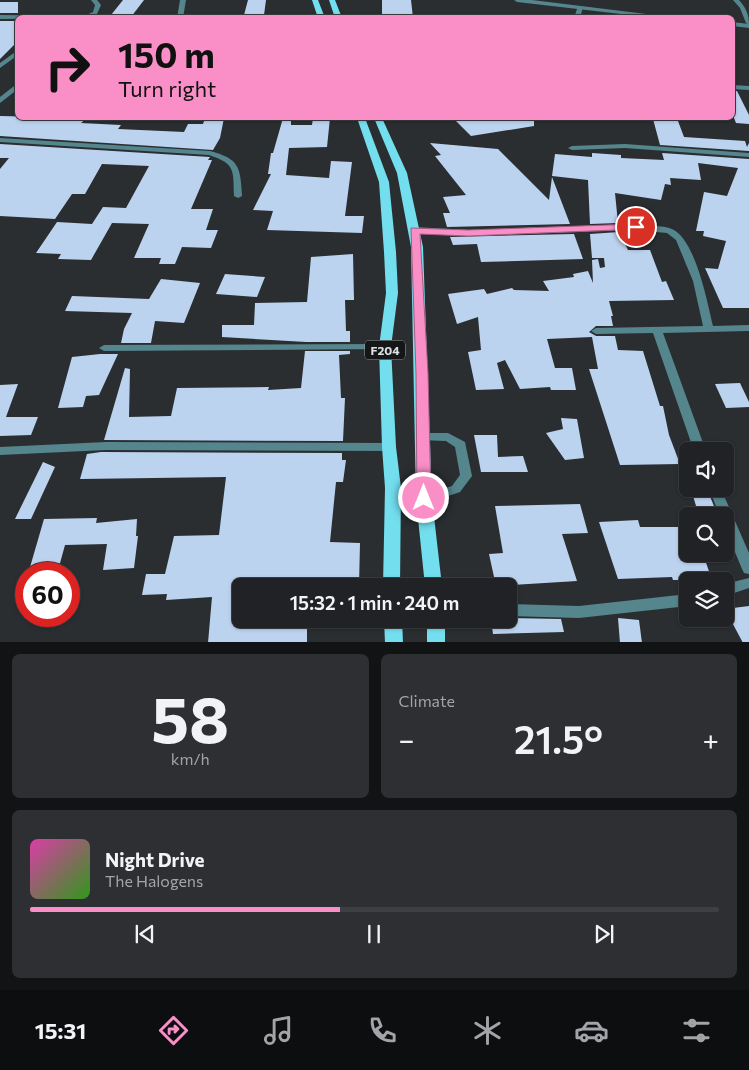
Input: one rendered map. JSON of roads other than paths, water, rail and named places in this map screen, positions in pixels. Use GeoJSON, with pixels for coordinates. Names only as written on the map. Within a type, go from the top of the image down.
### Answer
{"type":"FeatureCollection","features":[{"type":"Feature","properties":{"kind":"main road"},"geometry":{"type":"LineString","coordinates":[[315,0],[321,15]]}},
{"type":"Feature","properties":{"kind":"main road"},"geometry":{"type":"LineString","coordinates":[[332,0],[338,15]]}},
{"type":"Feature","properties":{"kind":"main road","name":"F204"},"geometry":{"type":"LineString","coordinates":[[362,120],[384,182],[386,201],[392,293],[385,347],[389,447],[393,488],[392,578]]}},
{"type":"Feature","properties":{"kind":"main road","name":"F204"},"geometry":{"type":"LineString","coordinates":[[379,120],[402,173],[417,247],[424,498],[433,578]]}},
{"type":"Feature","properties":{"kind":"main road"},"geometry":{"type":"LineString","coordinates":[[393,628],[394,642]]}},
{"type":"Feature","properties":{"kind":"main road"},"geometry":{"type":"LineString","coordinates":[[436,628],[436,642]]}},
{"type":"Feature","properties":{"kind":"street"},"geometry":{"type":"LineString","coordinates":[[90,15],[95,13],[98,5],[94,0]]}},
{"type":"Feature","properties":{"kind":"street"},"geometry":{"type":"LineString","coordinates":[[180,15],[183,0]]}},
{"type":"Feature","properties":{"kind":"street"},"geometry":{"type":"LineString","coordinates":[[517,0],[650,15]]}},
{"type":"Feature","properties":{"kind":"street"},"geometry":{"type":"LineString","coordinates":[[735,24],[749,25],[742,8],[736,0]]}},
{"type":"Feature","properties":{"kind":"street"},"geometry":{"type":"LineString","coordinates":[[578,15],[580,7]]}},
{"type":"Feature","properties":{"kind":"street"},"geometry":{"type":"LineString","coordinates":[[0,17],[15,17]]}},
{"type":"Feature","properties":{"kind":"street"},"geometry":{"type":"LineString","coordinates":[[0,66],[15,57]]}},
{"type":"Feature","properties":{"kind":"street"},"geometry":{"type":"LineString","coordinates":[[0,101],[15,88]]}},
{"type":"Feature","properties":{"kind":"street"},"geometry":{"type":"LineString","coordinates":[[735,88],[749,90]]}},
{"type":"Feature","properties":{"kind":"street"},"geometry":{"type":"LineString","coordinates":[[0,140],[210,153],[229,159],[236,168],[238,196]]}},
{"type":"Feature","properties":{"kind":"street"},"geometry":{"type":"LineString","coordinates":[[572,148],[625,146],[749,155]]}},
{"type":"Feature","properties":{"kind":"street"},"geometry":{"type":"LineString","coordinates":[[414,230],[468,233],[636,227],[670,230],[680,239],[698,281],[708,328]]}},
{"type":"Feature","properties":{"kind":"street"},"geometry":{"type":"LineString","coordinates":[[596,331],[749,328]]}},
{"type":"Feature","properties":{"kind":"street"},"geometry":{"type":"LineString","coordinates":[[657,330],[697,442]]}},
{"type":"Feature","properties":{"kind":"street"},"geometry":{"type":"LineString","coordinates":[[104,348],[385,347]]}},
{"type":"Feature","properties":{"kind":"street"},"geometry":{"type":"LineString","coordinates":[[423,437],[448,438],[461,445],[466,476],[456,489],[424,498]]}},
{"type":"Feature","properties":{"kind":"street"},"geometry":{"type":"LineString","coordinates":[[0,451],[106,446],[389,447]]}},
{"type":"Feature","properties":{"kind":"street"},"geometry":{"type":"LineString","coordinates":[[719,497],[749,569]]}},
{"type":"Feature","properties":{"kind":"street"},"geometry":{"type":"LineString","coordinates":[[734,587],[749,583]]}},
{"type":"Feature","properties":{"kind":"street"},"geometry":{"type":"LineString","coordinates":[[517,610],[579,612],[679,601]]}}]}
